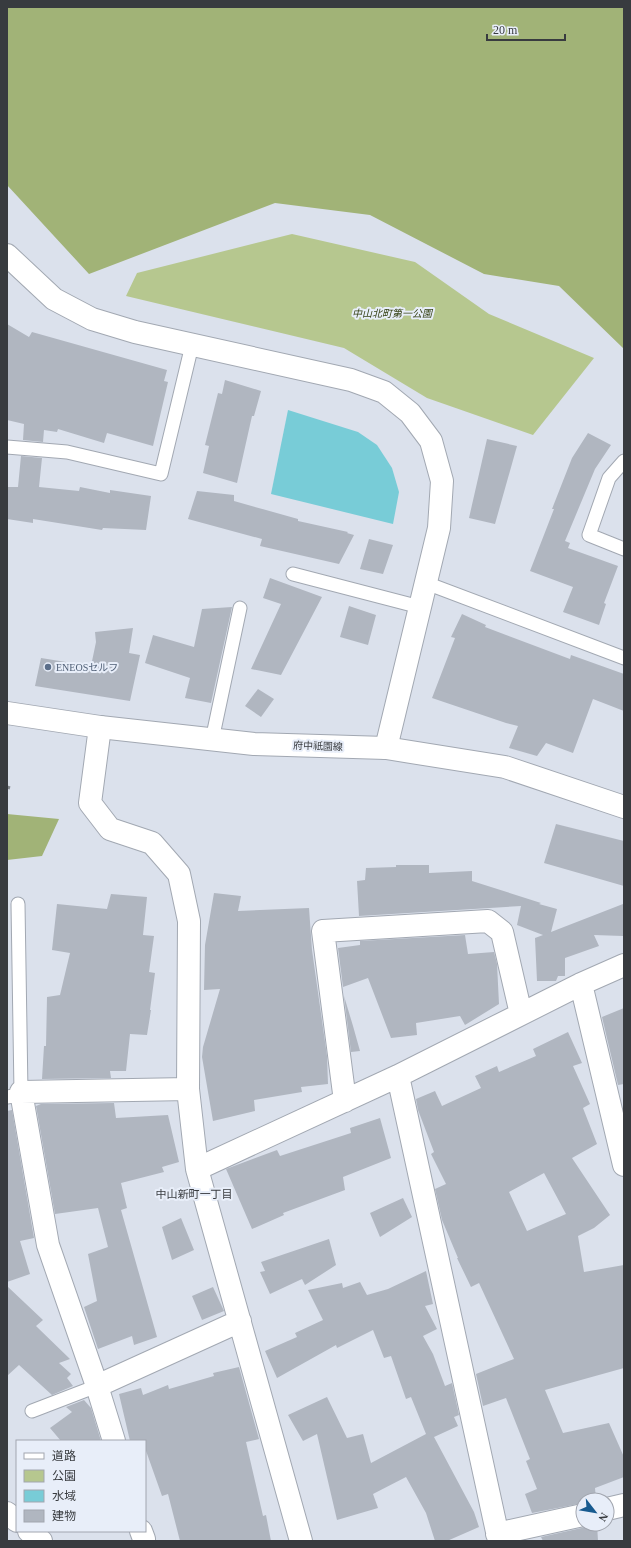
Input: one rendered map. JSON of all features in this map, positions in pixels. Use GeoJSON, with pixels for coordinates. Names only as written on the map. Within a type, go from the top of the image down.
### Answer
{"type":"FeatureCollection","features":[{"type":"Feature","properties":{"kind":"street"},"geometry":{"type":"LineString","coordinates":[[7,255],[54,299],[92,319],[135,332],[351,380],[384,392],[410,414],[431,441],[442,481],[439,528],[386,748]]}},
{"type":"Feature","properties":{"kind":"street","name":"府中祇園線"},"geometry":{"type":"LineString","coordinates":[[7,713],[100,728],[254,744],[386,748],[505,767],[624,807]]}},
{"type":"Feature","properties":{"kind":"street"},"geometry":{"type":"LineString","coordinates":[[100,728],[90,803],[110,829],[152,843],[179,874],[189,921],[188,1090],[197,1169],[301,1541]]}},
{"type":"Feature","properties":{"kind":"street"},"geometry":{"type":"LineString","coordinates":[[345,1101],[323,931],[488,921],[502,932],[521,1014]]}},
{"type":"Feature","properties":{"kind":"street"},"geometry":{"type":"LineString","coordinates":[[197,1169],[398,1076],[581,984],[624,965]]}},
{"type":"Feature","properties":{"kind":"street"},"geometry":{"type":"LineString","coordinates":[[581,984],[624,1165]]}},
{"type":"Feature","properties":{"kind":"street"},"geometry":{"type":"LineString","coordinates":[[398,1076],[498,1538],[575,1517]]}},
{"type":"Feature","properties":{"kind":"street"},"geometry":{"type":"LineString","coordinates":[[114,1440],[97,1386],[48,1245],[16,1095],[188,1090]]}},
{"type":"Feature","properties":{"kind":"street"},"geometry":{"type":"LineString","coordinates":[[97,1386],[240,1322]]}},
{"type":"Feature","properties":{"kind":"street"},"geometry":{"type":"LineString","coordinates":[[7,1513],[16,1520]]}},
{"type":"Feature","properties":{"kind":"street"},"geometry":{"type":"LineString","coordinates":[[30,1532],[40,1541]]}},
{"type":"Feature","properties":{"kind":"lane"},"geometry":{"type":"LineString","coordinates":[[7,447],[67,452],[161,474],[192,345]]}},
{"type":"Feature","properties":{"kind":"lane"},"geometry":{"type":"LineString","coordinates":[[624,461],[609,478],[589,536],[624,549]]}},
{"type":"Feature","properties":{"kind":"lane"},"geometry":{"type":"LineString","coordinates":[[293,574],[420,607]]}},
{"type":"Feature","properties":{"kind":"lane"},"geometry":{"type":"LineString","coordinates":[[426,583],[624,658]]}},
{"type":"Feature","properties":{"kind":"lane"},"geometry":{"type":"LineString","coordinates":[[212,740],[240,608]]}},
{"type":"Feature","properties":{"kind":"lane"},"geometry":{"type":"LineString","coordinates":[[16,1095],[18,904]]}},
{"type":"Feature","properties":{"kind":"lane"},"geometry":{"type":"LineString","coordinates":[[32,1410],[97,1386]]}},
{"type":"Feature","properties":{"kind":"lane"},"geometry":{"type":"LineString","coordinates":[[21,1541],[28,1532]]}},
{"type":"Feature","properties":{"kind":"green space"},"geometry":{"type":"Polygon","coordinates":[[[7,7],[624,7],[624,349],[559,286],[484,274],[370,215],[275,203],[89,274],[7,185],[7,7]]]}},
{"type":"Feature","properties":{"kind":"green space","name":"中山北町第一公園"},"geometry":{"type":"Polygon","coordinates":[[[292,234],[415,262],[489,314],[594,358],[533,435],[427,398],[344,348],[126,296],[137,273],[292,234]]]}},
{"type":"Feature","properties":{"kind":"green space"},"geometry":{"type":"Polygon","coordinates":[[[7,814],[59,819],[42,856],[7,860],[7,814]]]}},
{"type":"Feature","properties":{"kind":"water"},"geometry":{"type":"Polygon","coordinates":[[[288,410],[358,432],[377,445],[392,468],[399,492],[393,524],[271,494],[288,410]]]}},
{"type":"Feature","properties":{"kind":"building"},"geometry":{"type":"Polygon","coordinates":[[[7,324],[29,337],[32,332],[167,370],[164,381],[168,382],[153,446],[107,433],[104,443],[58,429],[57,432],[44,430],[43,442],[23,440],[24,424],[7,420],[7,324]]]}},
{"type":"Feature","properties":{"kind":"building"},"geometry":{"type":"Polygon","coordinates":[[[225,380],[261,391],[254,416],[252,416],[237,483],[203,473],[209,446],[205,445],[218,393],[222,394],[225,380]]]}},
{"type":"Feature","properties":{"kind":"building"},"geometry":{"type":"Polygon","coordinates":[[[588,433],[611,445],[595,469],[565,541],[570,543],[568,548],[618,566],[604,603],[606,604],[599,625],[563,612],[573,587],[530,571],[572,458],[588,433]]]}},
{"type":"Feature","properties":{"kind":"building"},"geometry":{"type":"Polygon","coordinates":[[[487,439],[517,446],[495,524],[469,518],[487,439]]]}},
{"type":"Feature","properties":{"kind":"building"},"geometry":{"type":"Polygon","coordinates":[[[21,456],[42,458],[39,487],[79,491],[80,487],[110,493],[110,490],[151,496],[146,530],[103,528],[102,530],[33,519],[33,523],[7,519],[7,487],[18,487],[21,456]]]}},
{"type":"Feature","properties":{"kind":"building"},"geometry":{"type":"Polygon","coordinates":[[[197,491],[234,495],[234,501],[298,519],[298,521],[348,532],[347,533],[354,535],[339,564],[260,546],[262,539],[188,519],[197,491]]]}},
{"type":"Feature","properties":{"kind":"building"},"geometry":{"type":"Polygon","coordinates":[[[369,539],[393,545],[383,574],[360,569],[369,539]]]}},
{"type":"Feature","properties":{"kind":"building"},"geometry":{"type":"Polygon","coordinates":[[[270,578],[322,597],[281,675],[251,669],[281,604],[263,598],[270,578]]]}},
{"type":"Feature","properties":{"kind":"building"},"geometry":{"type":"Polygon","coordinates":[[[349,606],[376,615],[368,645],[340,637],[349,606]]]}},
{"type":"Feature","properties":{"kind":"building"},"geometry":{"type":"Polygon","coordinates":[[[232,607],[211,703],[185,698],[190,678],[145,663],[153,635],[194,647],[202,609],[232,607]]]}},
{"type":"Feature","properties":{"kind":"building"},"geometry":{"type":"Polygon","coordinates":[[[462,614],[486,625],[485,627],[570,659],[571,655],[624,674],[624,711],[593,699],[573,753],[546,743],[537,756],[509,748],[518,726],[432,698],[455,638],[451,637],[462,614]]]}},
{"type":"Feature","properties":{"kind":"building"},"geometry":{"type":"Polygon","coordinates":[[[133,628],[129,653],[140,655],[130,701],[35,686],[41,658],[91,666],[96,642],[95,632],[133,628]]]}},
{"type":"Feature","properties":{"kind":"building"},"geometry":{"type":"Polygon","coordinates":[[[258,689],[274,699],[261,717],[245,706],[258,689]]]}},
{"type":"Feature","properties":{"kind":"building"},"geometry":{"type":"Polygon","coordinates":[[[556,824],[624,841],[624,886],[544,863],[556,824]]]}},
{"type":"Feature","properties":{"kind":"building"},"geometry":{"type":"Polygon","coordinates":[[[396,865],[429,865],[429,873],[472,871],[472,881],[557,909],[551,932],[623,904],[623,936],[594,935],[599,946],[565,958],[565,976],[558,976],[556,981],[537,981],[535,938],[543,935],[517,925],[521,906],[359,916],[357,881],[365,880],[366,868],[396,867],[396,865]]]}},
{"type":"Feature","properties":{"kind":"building"},"geometry":{"type":"Polygon","coordinates":[[[214,893],[241,896],[238,911],[309,908],[312,950],[327,1056],[328,1084],[301,1087],[302,1092],[254,1100],[255,1111],[213,1121],[202,1057],[203,1047],[220,989],[204,990],[205,945],[214,893]]]}},
{"type":"Feature","properties":{"kind":"building"},"geometry":{"type":"Polygon","coordinates":[[[111,894],[147,897],[143,935],[154,936],[149,972],[155,973],[147,1035],[130,1034],[126,1071],[110,1071],[111,1078],[42,1079],[44,1046],[46,1046],[47,997],[60,995],[70,953],[52,950],[57,904],[107,909],[111,894]]]}},
{"type":"Feature","properties":{"kind":"building"},"geometry":{"type":"Polygon","coordinates":[[[465,935],[468,954],[494,952],[497,964],[499,1004],[465,1025],[460,1016],[416,1023],[417,1035],[391,1038],[368,978],[343,987],[338,948],[360,945],[360,941],[465,935]]]}},
{"type":"Feature","properties":{"kind":"building"},"geometry":{"type":"Polygon","coordinates":[[[344,996],[353,1026],[360,1051],[351,1052],[344,996]]]}},
{"type":"Feature","properties":{"kind":"building"},"geometry":{"type":"Polygon","coordinates":[[[624,1008],[624,1084],[618,1085],[602,1017],[624,1008]]]}},
{"type":"Feature","properties":{"kind":"building"},"geometry":{"type":"Polygon","coordinates":[[[568,1032],[582,1063],[573,1066],[590,1104],[583,1108],[597,1144],[572,1158],[610,1215],[594,1228],[578,1236],[584,1272],[624,1265],[624,1368],[545,1390],[563,1433],[609,1423],[624,1457],[624,1477],[595,1488],[595,1492],[575,1492],[575,1505],[532,1513],[525,1494],[537,1489],[526,1461],[530,1459],[506,1398],[483,1406],[476,1374],[514,1359],[479,1283],[471,1287],[457,1258],[442,1220],[435,1189],[446,1184],[431,1154],[434,1152],[418,1110],[416,1099],[435,1091],[442,1106],[481,1088],[475,1076],[497,1066],[499,1072],[536,1056],[533,1049],[568,1032]],[[544,1173],[509,1192],[527,1231],[566,1214],[544,1173]]]}},
{"type":"Feature","properties":{"kind":"building"},"geometry":{"type":"Polygon","coordinates":[[[114,1103],[116,1118],[168,1115],[179,1162],[162,1167],[164,1172],[121,1183],[127,1208],[121,1210],[157,1337],[134,1345],[132,1336],[98,1349],[84,1307],[97,1301],[88,1254],[108,1247],[98,1208],[55,1214],[36,1106],[41,1104],[114,1103]]]}},
{"type":"Feature","properties":{"kind":"building"},"geometry":{"type":"Polygon","coordinates":[[[12,1110],[34,1238],[20,1241],[30,1274],[7,1282],[7,1111],[12,1110]]]}},
{"type":"Feature","properties":{"kind":"building"},"geometry":{"type":"Polygon","coordinates":[[[380,1118],[391,1158],[343,1177],[345,1190],[283,1213],[284,1215],[252,1229],[226,1169],[277,1150],[280,1156],[351,1133],[350,1128],[380,1118]]]}},
{"type":"Feature","properties":{"kind":"building"},"geometry":{"type":"Polygon","coordinates":[[[403,1198],[412,1217],[380,1237],[370,1213],[403,1198]]]}},
{"type":"Feature","properties":{"kind":"building"},"geometry":{"type":"Polygon","coordinates":[[[181,1218],[194,1250],[172,1260],[162,1227],[181,1218]]]}},
{"type":"Feature","properties":{"kind":"building"},"geometry":{"type":"Polygon","coordinates":[[[329,1239],[336,1265],[305,1285],[302,1279],[270,1294],[260,1272],[265,1271],[261,1262],[329,1239]]]}},
{"type":"Feature","properties":{"kind":"building"},"geometry":{"type":"Polygon","coordinates":[[[426,1271],[433,1304],[425,1306],[437,1329],[423,1336],[433,1354],[445,1386],[452,1383],[459,1415],[454,1417],[458,1426],[434,1437],[474,1512],[479,1527],[447,1541],[435,1541],[426,1513],[406,1477],[373,1494],[378,1508],[337,1520],[317,1434],[303,1441],[288,1415],[327,1397],[347,1438],[363,1434],[371,1463],[426,1434],[411,1397],[406,1399],[391,1356],[384,1358],[373,1330],[337,1348],[336,1345],[277,1378],[265,1351],[297,1337],[295,1333],[323,1320],[308,1290],[342,1283],[343,1288],[360,1282],[367,1295],[388,1289],[426,1271]]]}},
{"type":"Feature","properties":{"kind":"building"},"geometry":{"type":"Polygon","coordinates":[[[7,1286],[43,1320],[36,1326],[70,1359],[59,1363],[71,1374],[67,1378],[73,1386],[52,1395],[19,1365],[7,1376],[7,1286]]]}},
{"type":"Feature","properties":{"kind":"building"},"geometry":{"type":"Polygon","coordinates":[[[213,1287],[224,1311],[202,1320],[192,1296],[213,1287]]]}},
{"type":"Feature","properties":{"kind":"building"},"geometry":{"type":"Polygon","coordinates":[[[239,1367],[259,1439],[246,1442],[263,1516],[266,1515],[271,1541],[180,1541],[168,1494],[162,1496],[146,1451],[146,1440],[130,1440],[119,1394],[141,1388],[143,1395],[168,1385],[169,1389],[214,1376],[213,1373],[239,1367]]]}},
{"type":"Feature","properties":{"kind":"building"},"geometry":{"type":"Polygon","coordinates":[[[84,1400],[91,1408],[101,1440],[60,1440],[50,1428],[72,1412],[66,1407],[84,1400]]]}},
{"type":"Feature","properties":{"kind":"building"},"geometry":{"type":"Polygon","coordinates":[[[575,1529],[575,1532],[597,1532],[598,1541],[543,1541],[541,1537],[575,1529]]]}},
{"type":"Feature","properties":{"kind":"place","name":"ENEOSセルフ"},"geometry":{"type":"Point","coordinates":[48,667]}},
{"type":"Feature","properties":{"kind":"district","name":"中山新町一丁目"},"geometry":{"type":"Point","coordinates":[194,1194]}}]}
